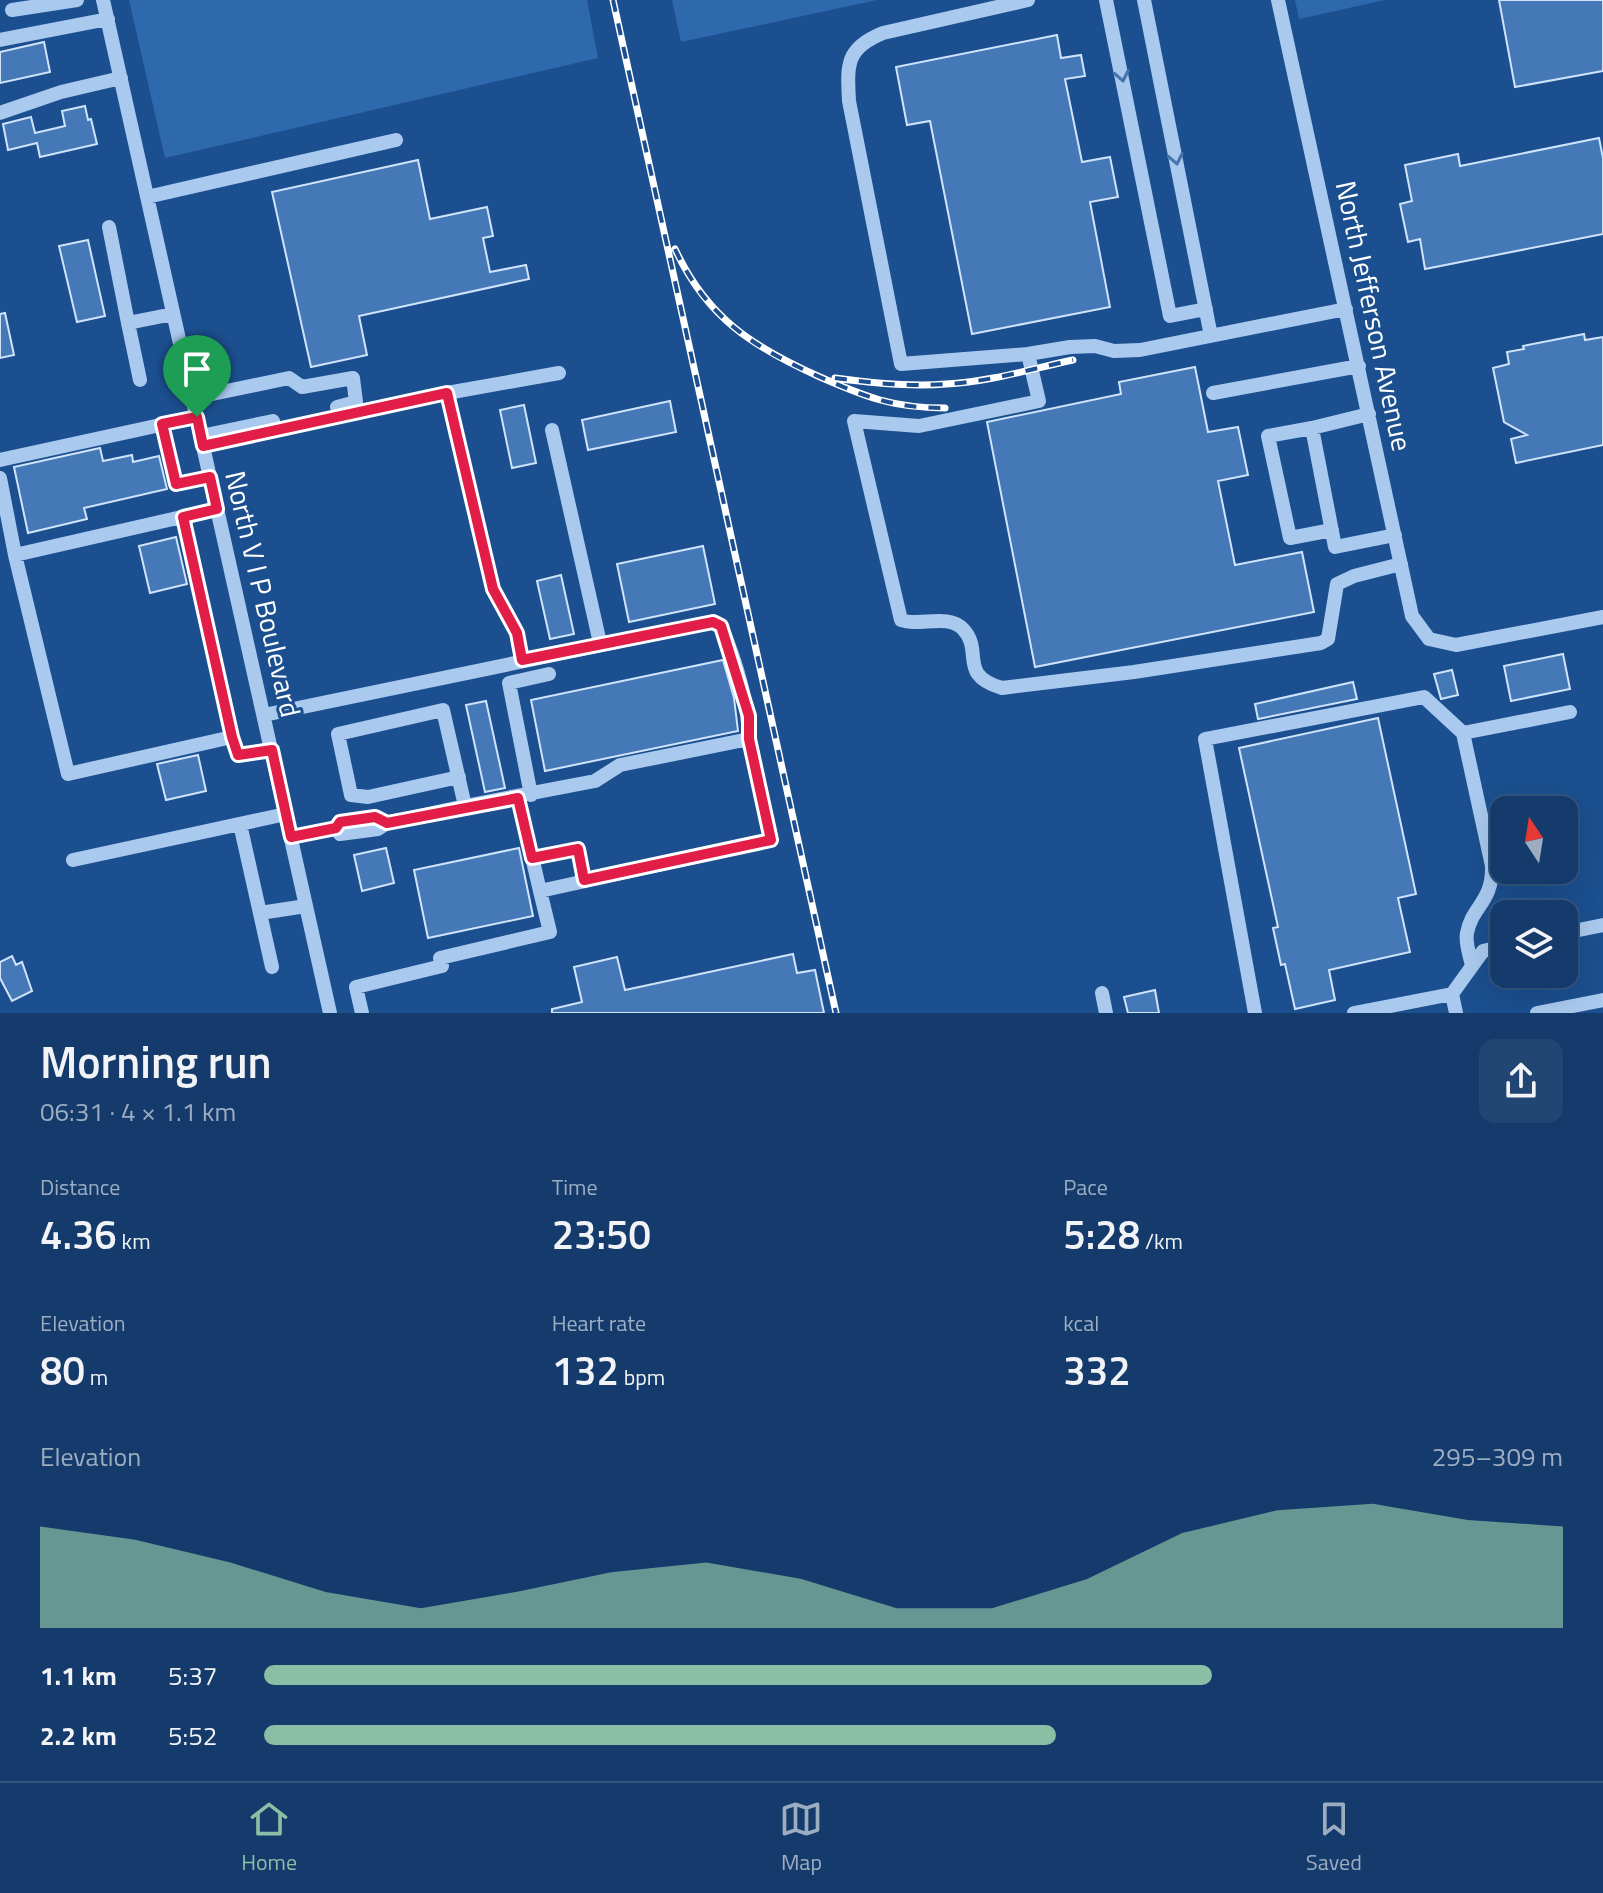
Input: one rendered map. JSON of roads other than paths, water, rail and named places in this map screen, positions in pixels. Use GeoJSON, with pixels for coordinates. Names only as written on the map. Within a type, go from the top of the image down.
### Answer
{"type":"FeatureCollection","features":[{"type":"Feature","properties":{"kind":"street"},"geometry":{"type":"LineString","coordinates":[[12,10],[77,0]]}},
{"type":"Feature","properties":{"kind":"street","name":"North V I P Boulevard"},"geometry":{"type":"LineString","coordinates":[[103,0],[330,1013]]}},
{"type":"Feature","properties":{"kind":"street"},"geometry":{"type":"LineString","coordinates":[[1028,0],[883,33],[863,41],[851,55],[847,75],[849,101],[901,364],[1095,346],[1114,351],[1140,350],[1346,309]]}},
{"type":"Feature","properties":{"kind":"street"},"geometry":{"type":"LineString","coordinates":[[1106,0],[1170,316],[1206,309]]}},
{"type":"Feature","properties":{"kind":"street"},"geometry":{"type":"LineString","coordinates":[[1144,0],[1211,336]]}},
{"type":"Feature","properties":{"kind":"street","name":"North Jefferson Avenue"},"geometry":{"type":"LineString","coordinates":[[1278,0],[1412,616],[1429,639],[1456,645],[1603,617]]}},
{"type":"Feature","properties":{"kind":"street"},"geometry":{"type":"LineString","coordinates":[[0,40],[108,19]]}},
{"type":"Feature","properties":{"kind":"street"},"geometry":{"type":"LineString","coordinates":[[0,113],[61,92],[121,78]]}},
{"type":"Feature","properties":{"kind":"street"},"geometry":{"type":"LineString","coordinates":[[147,197],[396,140]]}},
{"type":"Feature","properties":{"kind":"street"},"geometry":{"type":"LineString","coordinates":[[109,227],[140,380]]}},
{"type":"Feature","properties":{"kind":"street"},"geometry":{"type":"LineString","coordinates":[[128,323],[173,314]]}},
{"type":"Feature","properties":{"kind":"street"},"geometry":{"type":"LineString","coordinates":[[1028,354],[1039,401],[919,426],[854,421],[901,620],[910,623],[951,622],[962,628],[969,640],[974,668],[988,684],[1002,688],[1134,672],[1321,643],[1328,639],[1337,584],[1354,576],[1401,564]]}},
{"type":"Feature","properties":{"kind":"street"},"geometry":{"type":"LineString","coordinates":[[1213,393],[1359,366]]}},
{"type":"Feature","properties":{"kind":"street"},"geometry":{"type":"LineString","coordinates":[[202,441],[559,373]]}},
{"type":"Feature","properties":{"kind":"street"},"geometry":{"type":"LineString","coordinates":[[193,398],[289,378],[302,387],[349,378],[353,378],[354,382],[357,399],[352,404],[202,441]]}},
{"type":"Feature","properties":{"kind":"street"},"geometry":{"type":"LineString","coordinates":[[447,393],[493,589],[517,633],[522,660]]}},
{"type":"Feature","properties":{"kind":"street"},"geometry":{"type":"LineString","coordinates":[[1332,530],[1290,538],[1268,436],[1369,414]]}},
{"type":"Feature","properties":{"kind":"street"},"geometry":{"type":"LineString","coordinates":[[0,460],[197,417]]}},
{"type":"Feature","properties":{"kind":"street"},"geometry":{"type":"LineString","coordinates":[[162,424],[176,484],[210,477]]}},
{"type":"Feature","properties":{"kind":"street"},"geometry":{"type":"LineString","coordinates":[[1312,428],[1335,547],[1395,535]]}},
{"type":"Feature","properties":{"kind":"street"},"geometry":{"type":"LineString","coordinates":[[552,430],[600,643]]}},
{"type":"Feature","properties":{"kind":"street"},"geometry":{"type":"LineString","coordinates":[[0,478],[15,555],[68,774],[232,737]]}},
{"type":"Feature","properties":{"kind":"street"},"geometry":{"type":"LineString","coordinates":[[15,555],[217,509]]}},
{"type":"Feature","properties":{"kind":"street"},"geometry":{"type":"LineString","coordinates":[[183,517],[238,755],[272,750]]}},
{"type":"Feature","properties":{"kind":"street"},"geometry":{"type":"LineString","coordinates":[[264,715],[600,643],[713,622],[721,626],[749,716],[749,739],[771,840],[540,891]]}},
{"type":"Feature","properties":{"kind":"street"},"geometry":{"type":"LineString","coordinates":[[362,1013],[356,987],[442,966],[440,958],[550,932],[532,858],[509,683],[549,674]]}},
{"type":"Feature","properties":{"kind":"street"},"geometry":{"type":"LineString","coordinates":[[1255,1013],[1205,739],[1424,697],[1463,733],[1492,866],[1492,880],[1486,900],[1474,916],[1466,936],[1472,966]]}},
{"type":"Feature","properties":{"kind":"street"},"geometry":{"type":"LineString","coordinates":[[459,777],[368,797],[351,795],[338,734],[443,710],[459,777],[465,806]]}},
{"type":"Feature","properties":{"kind":"street"},"geometry":{"type":"LineString","coordinates":[[1463,733],[1570,712]]}},
{"type":"Feature","properties":{"kind":"street"},"geometry":{"type":"LineString","coordinates":[[291,837],[336,828],[340,834],[378,829],[387,823],[595,781],[620,765],[749,739]]}},
{"type":"Feature","properties":{"kind":"street"},"geometry":{"type":"LineString","coordinates":[[73,860],[286,814]]}},
{"type":"Feature","properties":{"kind":"street"},"geometry":{"type":"LineString","coordinates":[[240,824],[272,967]]}},
{"type":"Feature","properties":{"kind":"street"},"geometry":{"type":"LineString","coordinates":[[532,858],[578,849],[584,880]]}},
{"type":"Feature","properties":{"kind":"street"},"geometry":{"type":"LineString","coordinates":[[260,913],[306,906]]}},
{"type":"Feature","properties":{"kind":"street"},"geometry":{"type":"LineString","coordinates":[[1578,930],[1603,925]]}},
{"type":"Feature","properties":{"kind":"street"},"geometry":{"type":"LineString","coordinates":[[1354,1013],[1452,994],[1483,951],[1490,949]]}},
{"type":"Feature","properties":{"kind":"street"},"geometry":{"type":"LineString","coordinates":[[1102,993],[1106,1013]]}},
{"type":"Feature","properties":{"kind":"street"},"geometry":{"type":"LineString","coordinates":[[1452,994],[1456,1013]]}},
{"type":"Feature","properties":{"kind":"street"},"geometry":{"type":"LineString","coordinates":[[1537,1013],[1603,1000]]}},
{"type":"Feature","properties":{"kind":"railway"},"geometry":{"type":"LineString","coordinates":[[613,0],[836,1013]]}},
{"type":"Feature","properties":{"kind":"railway"},"geometry":{"type":"LineString","coordinates":[[675,249],[688,273],[717,312],[753,342],[820,377],[866,396],[910,406],[945,408]]}},
{"type":"Feature","properties":{"kind":"railway"},"geometry":{"type":"LineString","coordinates":[[835,378],[890,384],[962,383],[1073,360]]}}]}
